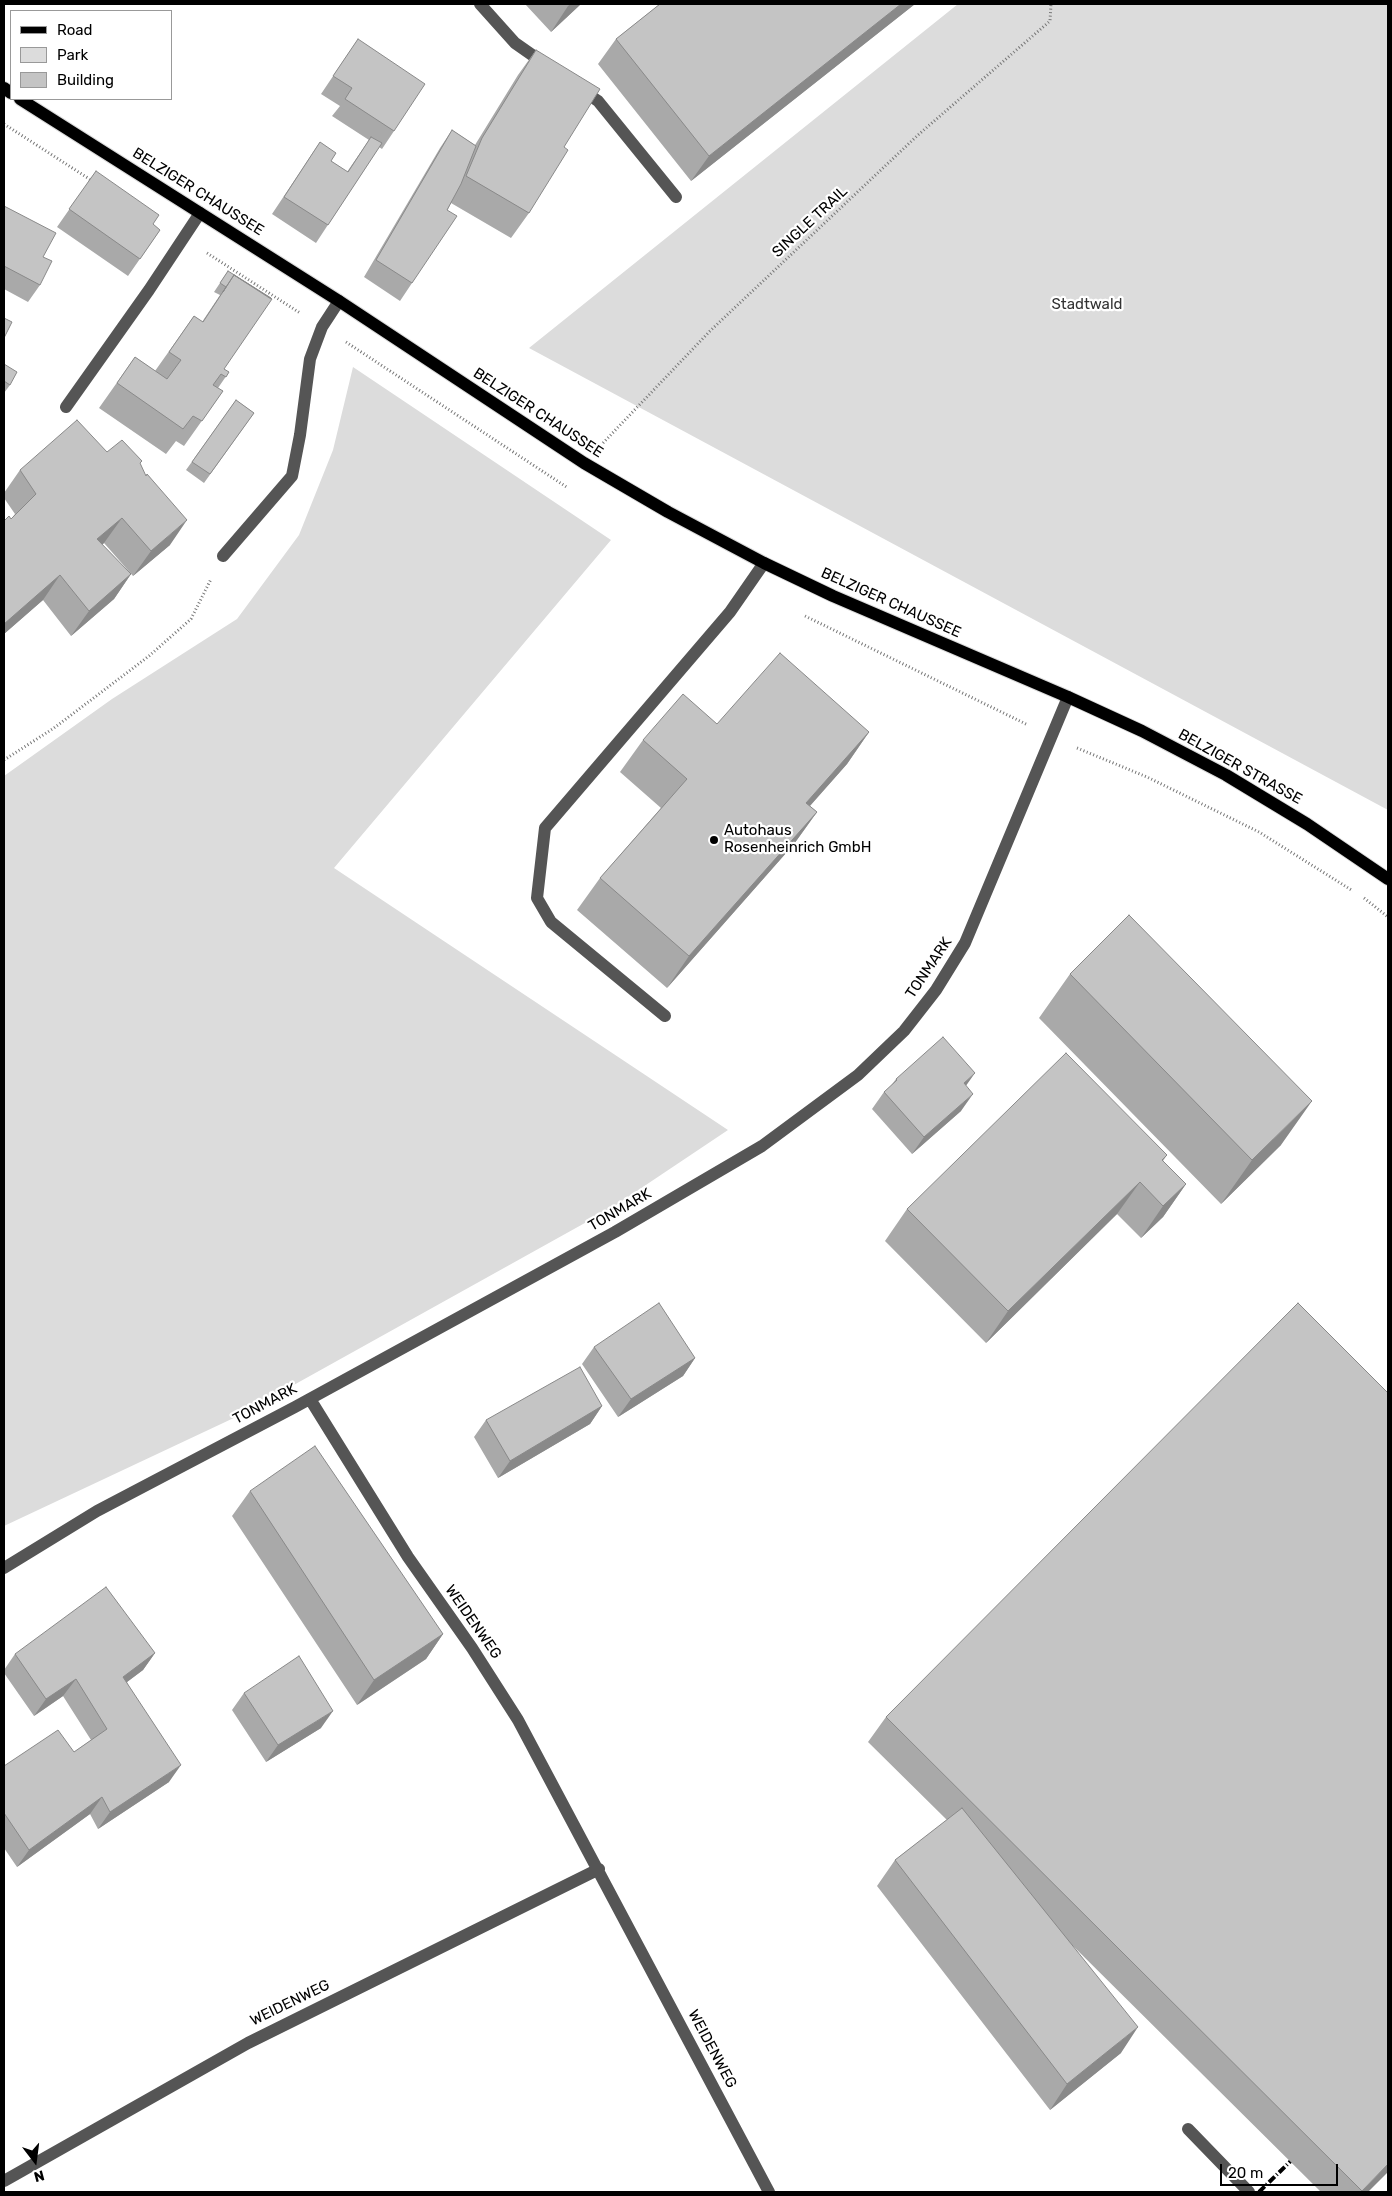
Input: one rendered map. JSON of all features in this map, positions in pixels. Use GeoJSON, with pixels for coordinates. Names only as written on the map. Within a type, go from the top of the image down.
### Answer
{"type":"FeatureCollection","features":[{"type":"Feature","properties":{"kind":"main road","name":"BELZIGER CHAUSSEE"},"geometry":{"type":"LineString","coordinates":[[22,100],[339,302],[584,463],[668,512],[764,563],[833,596],[1068,697]]}},
{"type":"Feature","properties":{"kind":"main road","name":"BELZIGER STRASSE"},"geometry":{"type":"LineString","coordinates":[[1068,697],[1226,775],[1307,824],[1388,879]]}},
{"type":"Feature","properties":{"kind":"street"},"geometry":{"type":"LineString","coordinates":[[480,4],[515,43],[552,69]]}},
{"type":"Feature","properties":{"kind":"street"},"geometry":{"type":"LineString","coordinates":[[568,80],[598,101],[676,197]]}},
{"type":"Feature","properties":{"kind":"street"},"geometry":{"type":"LineString","coordinates":[[66,406],[149,290],[200,213]]}},
{"type":"Feature","properties":{"kind":"street"},"geometry":{"type":"LineString","coordinates":[[223,556],[292,476],[300,435],[310,359],[322,327],[339,302]]}},
{"type":"Feature","properties":{"kind":"street"},"geometry":{"type":"LineString","coordinates":[[665,1016],[551,922],[537,898],[545,828],[730,612],[764,563]]}},
{"type":"Feature","properties":{"kind":"street","name":"TONMARK"},"geometry":{"type":"LineString","coordinates":[[4,1568],[97,1511],[310,1399],[616,1232],[762,1146],[858,1075],[904,1031],[936,990],[965,943],[1068,697]]}},
{"type":"Feature","properties":{"kind":"street","name":"WEIDENWEG"},"geometry":{"type":"LineString","coordinates":[[310,1399],[408,1557],[472,1648],[518,1720],[599,1869],[769,2192]]}},
{"type":"Feature","properties":{"kind":"street","name":"WEIDENWEG"},"geometry":{"type":"LineString","coordinates":[[4,2181],[248,2043],[599,1869]]}},
{"type":"Feature","properties":{"kind":"street"},"geometry":{"type":"LineString","coordinates":[[1188,2128],[1249,2192]]}},
{"type":"Feature","properties":{"kind":"path","name":"SINGLE TRAIL"},"geometry":{"type":"LineString","coordinates":[[584,463],[710,331],[918,135],[1050,21],[1051,4]]}},
{"type":"Feature","properties":{"kind":"path"},"geometry":{"type":"LineString","coordinates":[[4,760],[54,728],[149,656],[191,619],[223,556]]}},
{"type":"Feature","properties":{"kind":"green space","name":"Stadtwald"},"geometry":{"type":"Polygon","coordinates":[[[958,4],[1388,4],[1388,810],[529,348],[958,4]]]}},
{"type":"Feature","properties":{"kind":"green space"},"geometry":{"type":"Polygon","coordinates":[[[353,367],[611,540],[334,868],[728,1130],[610,1209],[238,1416],[4,1526],[4,776],[112,699],[237,619],[299,535],[333,450],[353,367]]]}},
{"type":"Feature","properties":{"kind":"building"},"geometry":{"type":"Polygon","coordinates":[[[660,4],[901,4],[709,156],[616,39],[660,4]]]}},
{"type":"Feature","properties":{"kind":"building"},"geometry":{"type":"Polygon","coordinates":[[[358,39],[425,84],[394,131],[345,99],[352,88],[333,76],[358,39]]]}},
{"type":"Feature","properties":{"kind":"building"},"geometry":{"type":"Polygon","coordinates":[[[536,50],[600,89],[564,147],[568,150],[529,213],[466,176],[482,138],[536,50]]]}},
{"type":"Feature","properties":{"kind":"building"},"geometry":{"type":"Polygon","coordinates":[[[452,130],[476,146],[461,184],[447,210],[457,216],[412,283],[376,260],[452,130]]]}},
{"type":"Feature","properties":{"kind":"building"},"geometry":{"type":"Polygon","coordinates":[[[371,137],[382,143],[328,225],[284,197],[320,142],[336,153],[331,161],[348,172],[371,137]]]}},
{"type":"Feature","properties":{"kind":"building"},"geometry":{"type":"Polygon","coordinates":[[[96,171],[159,215],[153,224],[160,230],[140,259],[69,209],[96,171]]]}},
{"type":"Feature","properties":{"kind":"building"},"geometry":{"type":"Polygon","coordinates":[[[4,206],[56,233],[43,257],[52,261],[40,285],[4,266],[4,206]]]}},
{"type":"Feature","properties":{"kind":"building"},"geometry":{"type":"Polygon","coordinates":[[[228,271],[271,299],[234,275],[223,292],[226,287],[220,283],[228,271]]]}},
{"type":"Feature","properties":{"kind":"building"},"geometry":{"type":"Polygon","coordinates":[[[234,275],[272,299],[224,369],[229,372],[226,377],[221,374],[213,385],[223,391],[202,421],[193,416],[183,429],[117,383],[135,357],[167,379],[181,360],[169,352],[194,316],[203,322],[234,275]]]}},
{"type":"Feature","properties":{"kind":"building"},"geometry":{"type":"Polygon","coordinates":[[[4,318],[12,322],[4,338],[4,318]]]}},
{"type":"Feature","properties":{"kind":"building"},"geometry":{"type":"Polygon","coordinates":[[[4,364],[17,372],[10,385],[4,381],[4,364]]]}},
{"type":"Feature","properties":{"kind":"building"},"geometry":{"type":"Polygon","coordinates":[[[236,400],[254,413],[210,474],[192,462],[236,400]]]}},
{"type":"Feature","properties":{"kind":"building"},"geometry":{"type":"Polygon","coordinates":[[[77,420],[107,452],[122,440],[142,461],[140,463],[146,476],[147,474],[187,520],[151,551],[122,518],[97,539],[131,574],[89,611],[60,575],[4,624],[4,521],[9,516],[11,519],[36,494],[20,470],[77,420]]]}},
{"type":"Feature","properties":{"kind":"building","name":"Autohaus Rosenheinrich GmbH"},"geometry":{"type":"Polygon","coordinates":[[[780,653],[869,732],[806,803],[817,812],[689,956],[600,878],[687,779],[643,740],[683,694],[717,724],[780,653]]]}},
{"type":"Feature","properties":{"kind":"building"},"geometry":{"type":"Polygon","coordinates":[[[1129,915],[1312,1101],[1252,1160],[1070,974],[1129,915]]]}},
{"type":"Feature","properties":{"kind":"building"},"geometry":{"type":"Polygon","coordinates":[[[943,1037],[975,1073],[964,1083],[973,1094],[924,1137],[884,1092],[943,1037]]]}},
{"type":"Feature","properties":{"kind":"building"},"geometry":{"type":"Polygon","coordinates":[[[1066,1053],[1167,1155],[1162,1160],[1186,1184],[1163,1206],[1140,1182],[1008,1311],[907,1209],[1066,1053]]]}},
{"type":"Feature","properties":{"kind":"building"},"geometry":{"type":"Polygon","coordinates":[[[659,1303],[695,1358],[631,1399],[594,1347],[659,1303]]]}},
{"type":"Feature","properties":{"kind":"building"},"geometry":{"type":"Polygon","coordinates":[[[1298,1303],[1388,1393],[1388,2164],[1362,2191],[886,1717],[1298,1303]]]}},
{"type":"Feature","properties":{"kind":"building"},"geometry":{"type":"Polygon","coordinates":[[[580,1367],[602,1406],[510,1461],[486,1420],[580,1367]]]}},
{"type":"Feature","properties":{"kind":"building"},"geometry":{"type":"Polygon","coordinates":[[[315,1446],[443,1634],[374,1680],[250,1491],[315,1446]]]}},
{"type":"Feature","properties":{"kind":"building"},"geometry":{"type":"Polygon","coordinates":[[[106,1587],[155,1653],[123,1677],[181,1765],[110,1812],[102,1797],[29,1850],[4,1813],[4,1766],[58,1730],[74,1752],[107,1729],[76,1679],[46,1699],[15,1654],[106,1587]]]}},
{"type":"Feature","properties":{"kind":"building"},"geometry":{"type":"Polygon","coordinates":[[[299,1656],[333,1711],[278,1745],[244,1693],[299,1656]]]}},
{"type":"Feature","properties":{"kind":"building"},"geometry":{"type":"Polygon","coordinates":[[[962,1808],[1138,2027],[1067,2084],[895,1860],[962,1808]]]}},
{"type":"Feature","properties":{"kind":"railway"},"geometry":{"type":"LineString","coordinates":[[1259,2192],[1300,2152]]}},
{"type":"Feature","properties":{"kind":"place","name":"Autohaus Rosenheinrich GmbH"},"geometry":{"type":"Point","coordinates":[714,840]}}]}
